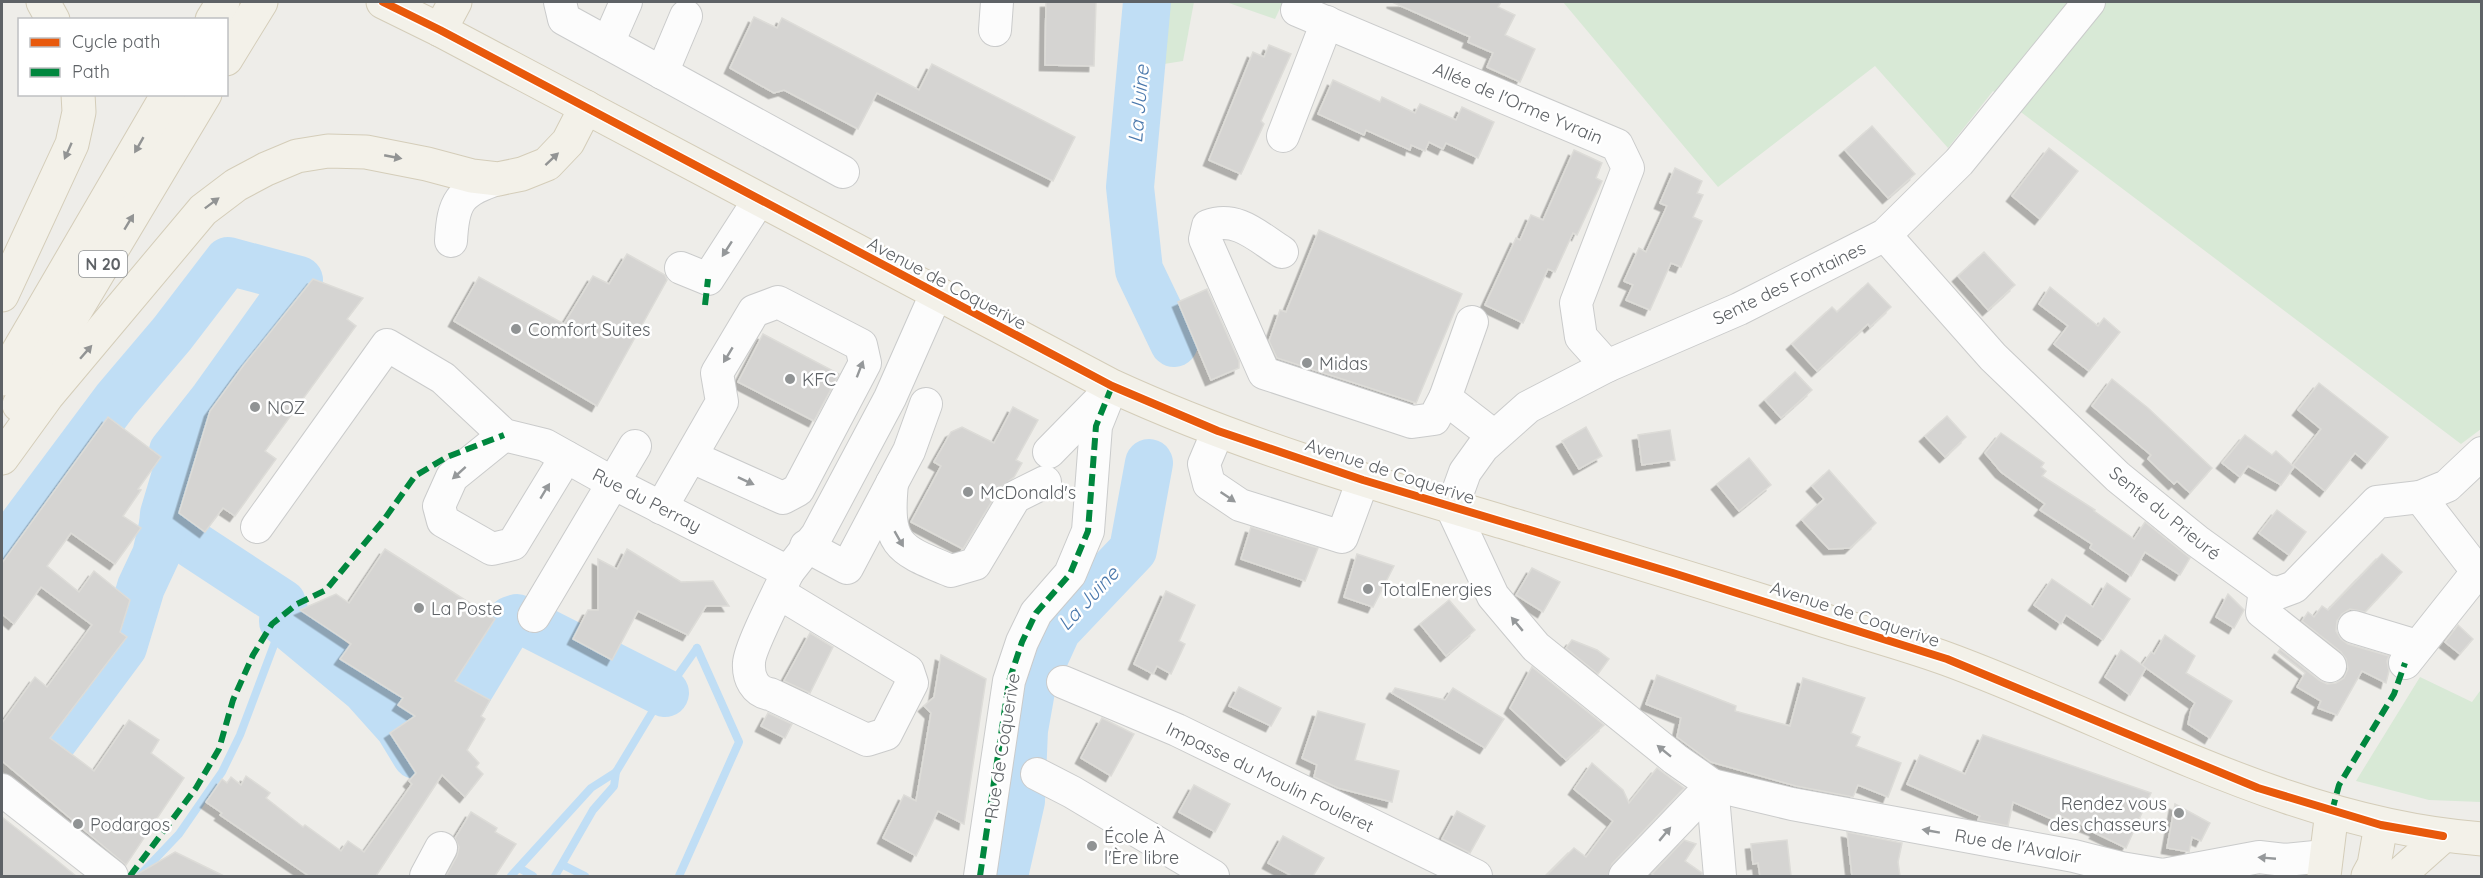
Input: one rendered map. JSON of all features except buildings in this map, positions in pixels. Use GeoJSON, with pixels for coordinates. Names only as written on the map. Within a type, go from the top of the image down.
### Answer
{"type":"FeatureCollection","features":[{"type":"Feature","properties":{"kind":"main road"},"geometry":{"type":"LineString","coordinates":[[44,2],[52,18]]}},
{"type":"Feature","properties":{"kind":"main road"},"geometry":{"type":"LineString","coordinates":[[213,18],[223,2]]}},
{"type":"Feature","properties":{"kind":"main road","name":"Avenue de Coquerive"},"geometry":{"type":"LineString","coordinates":[[383,2],[448,16],[586,107],[1112,386],[1218,431],[1452,508],[1673,573],[1947,659],[2258,788],[2381,825],[2443,836],[2481,839]]}},
{"type":"Feature","properties":{"kind":"main road"},"geometry":{"type":"LineString","coordinates":[[228,56],[258,6]]}},
{"type":"Feature","properties":{"kind":"main road"},"geometry":{"type":"LineString","coordinates":[[2,295],[72,144],[79,112],[78,96]]}},
{"type":"Feature","properties":{"kind":"main road","name":"N 20"},"geometry":{"type":"LineString","coordinates":[[2,379],[167,96]]}},
{"type":"Feature","properties":{"kind":"main road","name":"N 20"},"geometry":{"type":"LineString","coordinates":[[2,434],[204,96]]}},
{"type":"Feature","properties":{"kind":"main road"},"geometry":{"type":"LineString","coordinates":[[2,458],[48,396],[203,210],[236,185],[297,156],[328,151],[366,152],[472,176],[498,179],[522,174],[547,164],[568,142],[586,107]]}},
{"type":"Feature","properties":{"kind":"main road"},"geometry":{"type":"LineString","coordinates":[[2324,866],[2332,811]]}},
{"type":"Feature","properties":{"kind":"main road"},"geometry":{"type":"LineString","coordinates":[[2368,876],[2374,865],[2381,825]]}},
{"type":"Feature","properties":{"kind":"main road"},"geometry":{"type":"LineString","coordinates":[[2398,876],[2443,836]]}},
{"type":"Feature","properties":{"kind":"street"},"geometry":{"type":"LineString","coordinates":[[560,2],[564,19],[843,172]]}},
{"type":"Feature","properties":{"kind":"street"},"geometry":{"type":"LineString","coordinates":[[608,43],[626,2]]}},
{"type":"Feature","properties":{"kind":"street","name":"Sente des Fontaines"},"geometry":{"type":"LineString","coordinates":[[1452,508],[1465,472],[1483,447],[1528,407],[1606,366],[1739,309],[1885,235],[1959,162],[2089,2]]}},
{"type":"Feature","properties":{"kind":"street","name":"Allée de l'Orme Yvrain"},"geometry":{"type":"LineString","coordinates":[[1297,10],[1617,145],[1628,168],[1576,303],[1581,337],[1606,366]]}},
{"type":"Feature","properties":{"kind":"street"},"geometry":{"type":"LineString","coordinates":[[662,73],[686,16]]}},
{"type":"Feature","properties":{"kind":"street"},"geometry":{"type":"LineString","coordinates":[[1283,136],[1327,22]]}},
{"type":"Feature","properties":{"kind":"street"},"geometry":{"type":"LineString","coordinates":[[451,241],[453,213],[460,198],[481,184],[498,179]]}},
{"type":"Feature","properties":{"kind":"street"},"geometry":{"type":"LineString","coordinates":[[681,268],[708,279],[759,200]]}},
{"type":"Feature","properties":{"kind":"street"},"geometry":{"type":"LineString","coordinates":[[1282,252],[1235,223],[1221,221],[1208,226],[1205,239],[1264,373],[1412,422],[1434,419],[1472,322]]}},
{"type":"Feature","properties":{"kind":"street","name":"Sente du Prieuré"},"geometry":{"type":"LineString","coordinates":[[1885,235],[1993,357],[2118,477],[2197,541],[2265,590]]}},
{"type":"Feature","properties":{"kind":"street"},"geometry":{"type":"LineString","coordinates":[[783,583],[806,546],[817,535],[890,398],[936,294]]}},
{"type":"Feature","properties":{"kind":"street"},"geometry":{"type":"LineString","coordinates":[[662,508],[722,402],[717,373],[754,311],[778,302],[861,345],[865,363],[798,490],[783,498],[692,457]]}},
{"type":"Feature","properties":{"kind":"street"},"geometry":{"type":"LineString","coordinates":[[257,527],[387,345],[443,378],[504,435],[452,477],[439,506],[443,521],[492,549],[513,544],[566,457]]}},
{"type":"Feature","properties":{"kind":"street"},"geometry":{"type":"LineString","coordinates":[[892,483],[889,513],[897,541],[910,554],[951,571],[975,564],[1015,497],[1047,467],[1112,386]]}},
{"type":"Feature","properties":{"kind":"street","name":"Rue de Coquerive"},"geometry":{"type":"LineString","coordinates":[[980,876],[1010,681],[1022,642],[1036,613],[1070,574],[1088,531],[1096,426],[1112,386]]}},
{"type":"Feature","properties":{"kind":"street"},"geometry":{"type":"LineString","coordinates":[[806,546],[847,568],[909,451],[926,404],[911,408],[890,398]]}},
{"type":"Feature","properties":{"kind":"street"},"geometry":{"type":"LineString","coordinates":[[1444,398],[1494,436]]}},
{"type":"Feature","properties":{"kind":"street"},"geometry":{"type":"LineString","coordinates":[[1218,431],[1204,464],[1209,484],[1240,505],[1341,537],[1363,480]]}},
{"type":"Feature","properties":{"kind":"street","name":"Rue du Perray"},"geometry":{"type":"LineString","coordinates":[[504,435],[545,445],[662,508],[783,583],[908,671],[912,683],[886,734],[867,740],[770,694],[763,693],[750,679],[748,661],[783,583]]}},
{"type":"Feature","properties":{"kind":"street"},"geometry":{"type":"LineString","coordinates":[[534,616],[635,446]]}},
{"type":"Feature","properties":{"kind":"street"},"geometry":{"type":"LineString","coordinates":[[2330,666],[2262,612],[2265,590],[2278,593],[2294,587],[2377,502],[2420,497],[2447,486],[2481,453]]}},
{"type":"Feature","properties":{"kind":"street"},"geometry":{"type":"LineString","coordinates":[[2354,627],[2411,655],[2479,569],[2420,497]]}},
{"type":"Feature","properties":{"kind":"street"},"geometry":{"type":"LineString","coordinates":[[1452,508],[1493,596],[1536,647],[1675,759],[1712,784]]}},
{"type":"Feature","properties":{"kind":"street","name":"Impasse du Moulin Fouleret"},"geometry":{"type":"LineString","coordinates":[[1063,682],[1177,730],[1476,876]]}},
{"type":"Feature","properties":{"kind":"street"},"geometry":{"type":"LineString","coordinates":[[1038,774],[1213,876]]}},
{"type":"Feature","properties":{"kind":"street"},"geometry":{"type":"LineString","coordinates":[[1625,876],[1642,861],[1712,784]]}},
{"type":"Feature","properties":{"kind":"street"},"geometry":{"type":"LineString","coordinates":[[1712,784],[1720,876]]}},
{"type":"Feature","properties":{"kind":"street","name":"Rue de l'Avaloir"},"geometry":{"type":"LineString","coordinates":[[1712,784],[1792,804],[2074,855],[2116,872],[2163,875],[2259,857],[2324,866]]}},
{"type":"Feature","properties":{"kind":"street"},"geometry":{"type":"LineString","coordinates":[[2,790],[112,876]]}},
{"type":"Feature","properties":{"kind":"street"},"geometry":{"type":"LineString","coordinates":[[426,876],[441,848]]}},
{"type":"Feature","properties":{"kind":"green space"},"geometry":{"type":"Polygon","coordinates":[[[1126,2],[1194,2],[1183,61],[1164,64],[1122,52],[1126,2]]]}},
{"type":"Feature","properties":{"kind":"green space"},"geometry":{"type":"Polygon","coordinates":[[[1226,2],[1283,2],[1275,19],[1226,2]]]}},
{"type":"Feature","properties":{"kind":"green space"},"geometry":{"type":"Polygon","coordinates":[[[1563,2],[2481,2],[2481,429],[2461,444],[1993,91],[1948,148],[1875,66],[1718,187],[1563,2]]]}},
{"type":"Feature","properties":{"kind":"green space"},"geometry":{"type":"Polygon","coordinates":[[[2420,677],[2472,702],[2481,692],[2481,802],[2429,800],[2356,781],[2420,677]]]}},
{"type":"Feature","properties":{"kind":"waterway","name":"La Juine"},"geometry":{"type":"LineString","coordinates":[[1147,2],[1130,187],[1139,270],[1174,343]]}},
{"type":"Feature","properties":{"kind":"waterway"},"geometry":{"type":"LineString","coordinates":[[2,553],[116,400],[172,334],[228,261],[299,280],[214,399],[173,451],[176,474],[163,525],[282,603],[283,621],[365,689],[399,727],[416,755],[425,757],[431,753],[511,620],[517,618],[665,693]]}},
{"type":"Feature","properties":{"kind":"waterway","name":"La Juine"},"geometry":{"type":"LineString","coordinates":[[1004,876],[1021,801],[1024,730],[1032,685],[1057,630],[1133,550],[1149,463]]}},
{"type":"Feature","properties":{"kind":"waterway"},"geometry":{"type":"LineString","coordinates":[[44,753],[123,647],[141,587],[156,555],[163,525]]}},
{"type":"Feature","properties":{"kind":"waterway"},"geometry":{"type":"LineString","coordinates":[[140,875],[179,834],[222,772],[240,735],[283,621]]}},
{"type":"Feature","properties":{"kind":"waterway"},"geometry":{"type":"LineString","coordinates":[[511,876],[591,788],[616,772],[654,709],[697,648]]}},
{"type":"Feature","properties":{"kind":"waterway"},"geometry":{"type":"LineString","coordinates":[[679,876],[739,742],[697,648]]}},
{"type":"Feature","properties":{"kind":"waterway"},"geometry":{"type":"LineString","coordinates":[[555,876],[593,810],[614,786],[616,772]]}},
{"type":"Feature","properties":{"kind":"waterway"},"geometry":{"type":"LineString","coordinates":[[563,865],[585,876]]}},
{"type":"Feature","properties":{"kind":"waterway"},"geometry":{"type":"LineString","coordinates":[[519,868],[533,876]]}},
{"type":"Feature","properties":{"kind":"marked path"},"geometry":{"type":"LineString","coordinates":[[705,305],[708,279]]}},
{"type":"Feature","properties":{"kind":"marked path"},"geometry":{"type":"LineString","coordinates":[[980,876],[1009,681],[1022,642],[1036,613],[1070,574],[1088,531],[1096,426],[1112,386]]}},
{"type":"Feature","properties":{"kind":"marked path"},"geometry":{"type":"LineString","coordinates":[[130,876],[196,788],[219,749],[233,700],[253,655],[272,624],[297,604],[326,590],[383,521],[415,476],[447,457],[504,435]]}},
{"type":"Feature","properties":{"kind":"marked path"},"geometry":{"type":"LineString","coordinates":[[2332,811],[2339,785],[2394,694],[2405,663]]}},
{"type":"Feature","properties":{"kind":"cycle path"},"geometry":{"type":"LineString","coordinates":[[383,2],[1112,386],[1218,431],[1363,480],[1673,573],[1947,659],[2258,788],[2381,825],[2443,836]]}},
{"type":"Feature","properties":{"kind":"place","name":"Comfort Suites"},"geometry":{"type":"Point","coordinates":[516,329]}},
{"type":"Feature","properties":{"kind":"place","name":"Midas"},"geometry":{"type":"Point","coordinates":[1307,363]}},
{"type":"Feature","properties":{"kind":"place","name":"KFC"},"geometry":{"type":"Point","coordinates":[790,379]}},
{"type":"Feature","properties":{"kind":"place","name":"NOZ"},"geometry":{"type":"Point","coordinates":[255,407]}},
{"type":"Feature","properties":{"kind":"place","name":"McDonald's"},"geometry":{"type":"Point","coordinates":[968,492]}},
{"type":"Feature","properties":{"kind":"place","name":"TotalEnergies"},"geometry":{"type":"Point","coordinates":[1368,589]}},
{"type":"Feature","properties":{"kind":"place","name":"La Poste"},"geometry":{"type":"Point","coordinates":[419,608]}},
{"type":"Feature","properties":{"kind":"place","name":"Rendez vous des chasseurs"},"geometry":{"type":"Point","coordinates":[2179,813]}},
{"type":"Feature","properties":{"kind":"place","name":"Podargos"},"geometry":{"type":"Point","coordinates":[78,824]}},
{"type":"Feature","properties":{"kind":"place","name":"École À l'Ère libre"},"geometry":{"type":"Point","coordinates":[1092,846]}}]}
